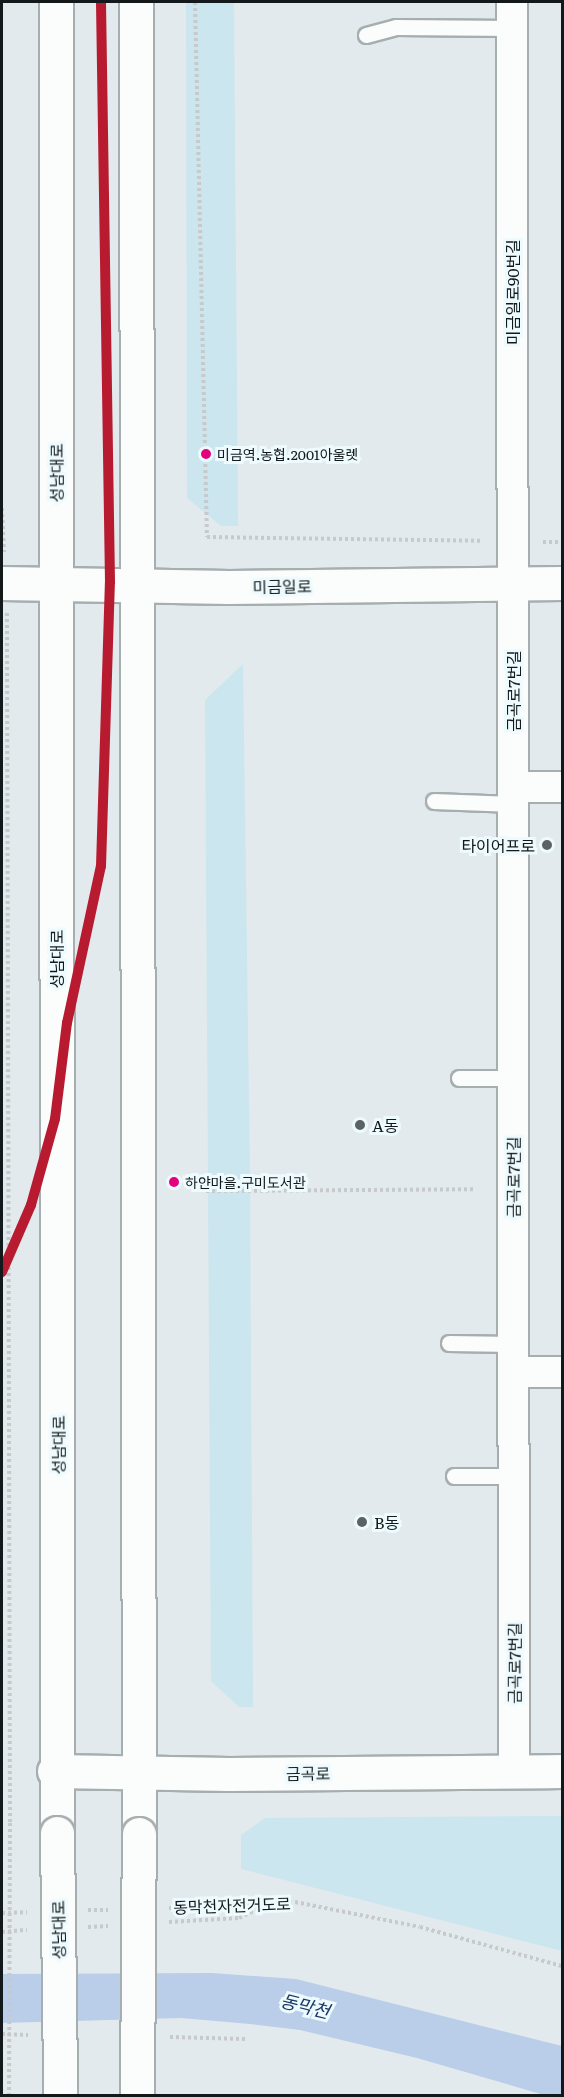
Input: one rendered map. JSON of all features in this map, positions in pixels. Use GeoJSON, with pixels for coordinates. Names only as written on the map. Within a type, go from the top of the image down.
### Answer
{"type":"FeatureCollection","features":[{"type":"Feature","properties":{"kind":"main road","name":"성남대로"},"geometry":{"type":"LineString","coordinates":[[56,2],[58,1670],[54,1771],[57,1833],[60,2096]]}},
{"type":"Feature","properties":{"kind":"main road"},"geometry":{"type":"LineString","coordinates":[[136,2],[140,1772],[137,2096]]}},
{"type":"Feature","properties":{"kind":"main road","name":"미금일로"},"geometry":{"type":"LineString","coordinates":[[4,596],[56,582],[137,582],[229,587],[562,583]]}},
{"type":"Feature","properties":{"kind":"main road","name":"금곡로"},"geometry":{"type":"LineString","coordinates":[[54,1771],[562,1771]]}},
{"type":"Feature","properties":{"kind":"street","name":"미금일로90번길"},"geometry":{"type":"LineString","coordinates":[[512,15],[513,583]]}},
{"type":"Feature","properties":{"kind":"street","name":"금곡로7번길"},"geometry":{"type":"LineString","coordinates":[[513,583],[514,1771]]}},
{"type":"Feature","properties":{"kind":"street"},"geometry":{"type":"LineString","coordinates":[[513,796],[562,787]]}},
{"type":"Feature","properties":{"kind":"street"},"geometry":{"type":"LineString","coordinates":[[513,1358],[562,1372]]}},
{"type":"Feature","properties":{"kind":"lane"},"geometry":{"type":"LineString","coordinates":[[366,35],[396,27],[512,15]]}},
{"type":"Feature","properties":{"kind":"lane"},"geometry":{"type":"LineString","coordinates":[[434,801],[513,796]]}},
{"type":"Feature","properties":{"kind":"lane"},"geometry":{"type":"LineString","coordinates":[[459,1078],[513,1078]]}},
{"type":"Feature","properties":{"kind":"lane"},"geometry":{"type":"LineString","coordinates":[[449,1343],[513,1358]]}},
{"type":"Feature","properties":{"kind":"lane"},"geometry":{"type":"LineString","coordinates":[[454,1476],[513,1476]]}},
{"type":"Feature","properties":{"kind":"path"},"geometry":{"type":"LineString","coordinates":[[195,2],[207,537],[491,541]]}},
{"type":"Feature","properties":{"kind":"path"},"geometry":{"type":"LineString","coordinates":[[539,542],[562,542]]}},
{"type":"Feature","properties":{"kind":"path"},"geometry":{"type":"LineString","coordinates":[[4,596],[10,1822],[9,2096]]}},
{"type":"Feature","properties":{"kind":"path"},"geometry":{"type":"LineString","coordinates":[[206,1191],[474,1189]]}},
{"type":"Feature","properties":{"kind":"path","name":"동막천자전거도로"},"geometry":{"type":"LineString","coordinates":[[163,1908],[295,1902],[420,1927],[562,1966]]}},
{"type":"Feature","properties":{"kind":"path"},"geometry":{"type":"LineString","coordinates":[[82,1910],[117,1909]]}},
{"type":"Feature","properties":{"kind":"path"},"geometry":{"type":"LineString","coordinates":[[2,1912],[36,1912]]}},
{"type":"Feature","properties":{"kind":"shaded area"},"geometry":{"type":"Polygon","coordinates":[[[186,2],[234,2],[238,526],[221,526],[187,498],[186,2]]]}},
{"type":"Feature","properties":{"kind":"shaded area"},"geometry":{"type":"Polygon","coordinates":[[[243,664],[250,1178],[253,1707],[239,1707],[211,1681],[205,700],[243,664]]]}},
{"type":"Feature","properties":{"kind":"shaded area"},"geometry":{"type":"Polygon","coordinates":[[[562,1816],[562,1951],[241,1869],[241,1835],[265,1818],[562,1816]]]}},
{"type":"Feature","properties":{"kind":"water","name":"동막천"},"geometry":{"type":"Polygon","coordinates":[[[212,1973],[296,1979],[562,2046],[562,2095],[544,2095],[417,2058],[300,2030],[181,2018],[2,2023],[2,1974],[212,1973]]]}},
{"type":"Feature","properties":{"kind":"transit line"},"geometry":{"type":"LineString","coordinates":[[2,1272],[31,1205],[55,1119],[67,1023],[101,866],[110,582],[101,2]]}},
{"type":"Feature","properties":{"kind":"place","name":"미금역.농협.2001아울렛"},"geometry":{"type":"Point","coordinates":[206,454]}},
{"type":"Feature","properties":{"kind":"place","name":"타이어프로"},"geometry":{"type":"Point","coordinates":[547,845]}},
{"type":"Feature","properties":{"kind":"place","name":"A동"},"geometry":{"type":"Point","coordinates":[360,1125]}},
{"type":"Feature","properties":{"kind":"place","name":"하얀마을.구미도서관"},"geometry":{"type":"Point","coordinates":[174,1182]}},
{"type":"Feature","properties":{"kind":"place","name":"B동"},"geometry":{"type":"Point","coordinates":[362,1522]}}]}
